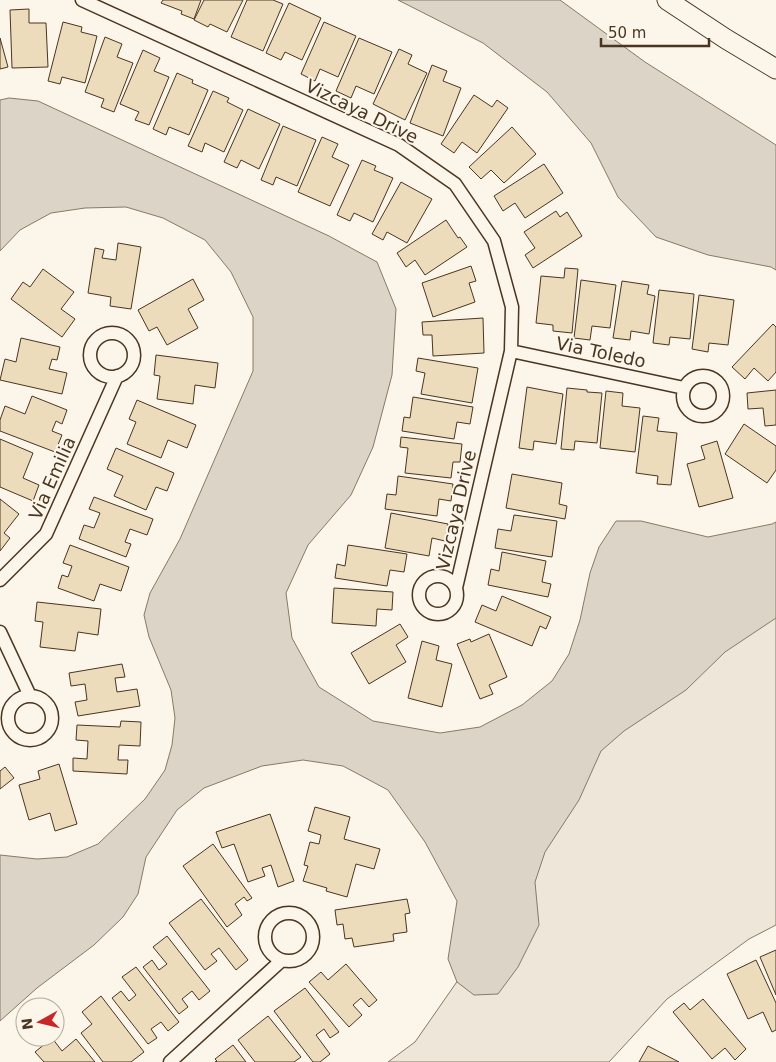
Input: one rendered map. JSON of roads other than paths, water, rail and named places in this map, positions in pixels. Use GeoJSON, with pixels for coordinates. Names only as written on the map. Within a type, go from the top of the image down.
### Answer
{"type":"FeatureCollection","features":[{"type":"Feature","properties":{"kind":"street","name":"Vizcaya Drive"},"geometry":{"type":"LineString","coordinates":[[82,0],[399,145],[455,184],[494,241],[512,307],[511,351],[456,588]]}},
{"type":"Feature","properties":{"kind":"street"},"geometry":{"type":"LineString","coordinates":[[667,0],[776,69]]}},
{"type":"Feature","properties":{"kind":"street","name":"Via Toledo"},"geometry":{"type":"LineString","coordinates":[[511,351],[684,388]]}},
{"type":"Feature","properties":{"kind":"street","name":"Via Emilia"},"geometry":{"type":"LineString","coordinates":[[0,580],[46,534],[117,376]]}},
{"type":"Feature","properties":{"kind":"street"},"geometry":{"type":"LineString","coordinates":[[0,632],[30,696]]}},
{"type":"Feature","properties":{"kind":"street"},"geometry":{"type":"LineString","coordinates":[[170,1062],[282,960]]}}]}
